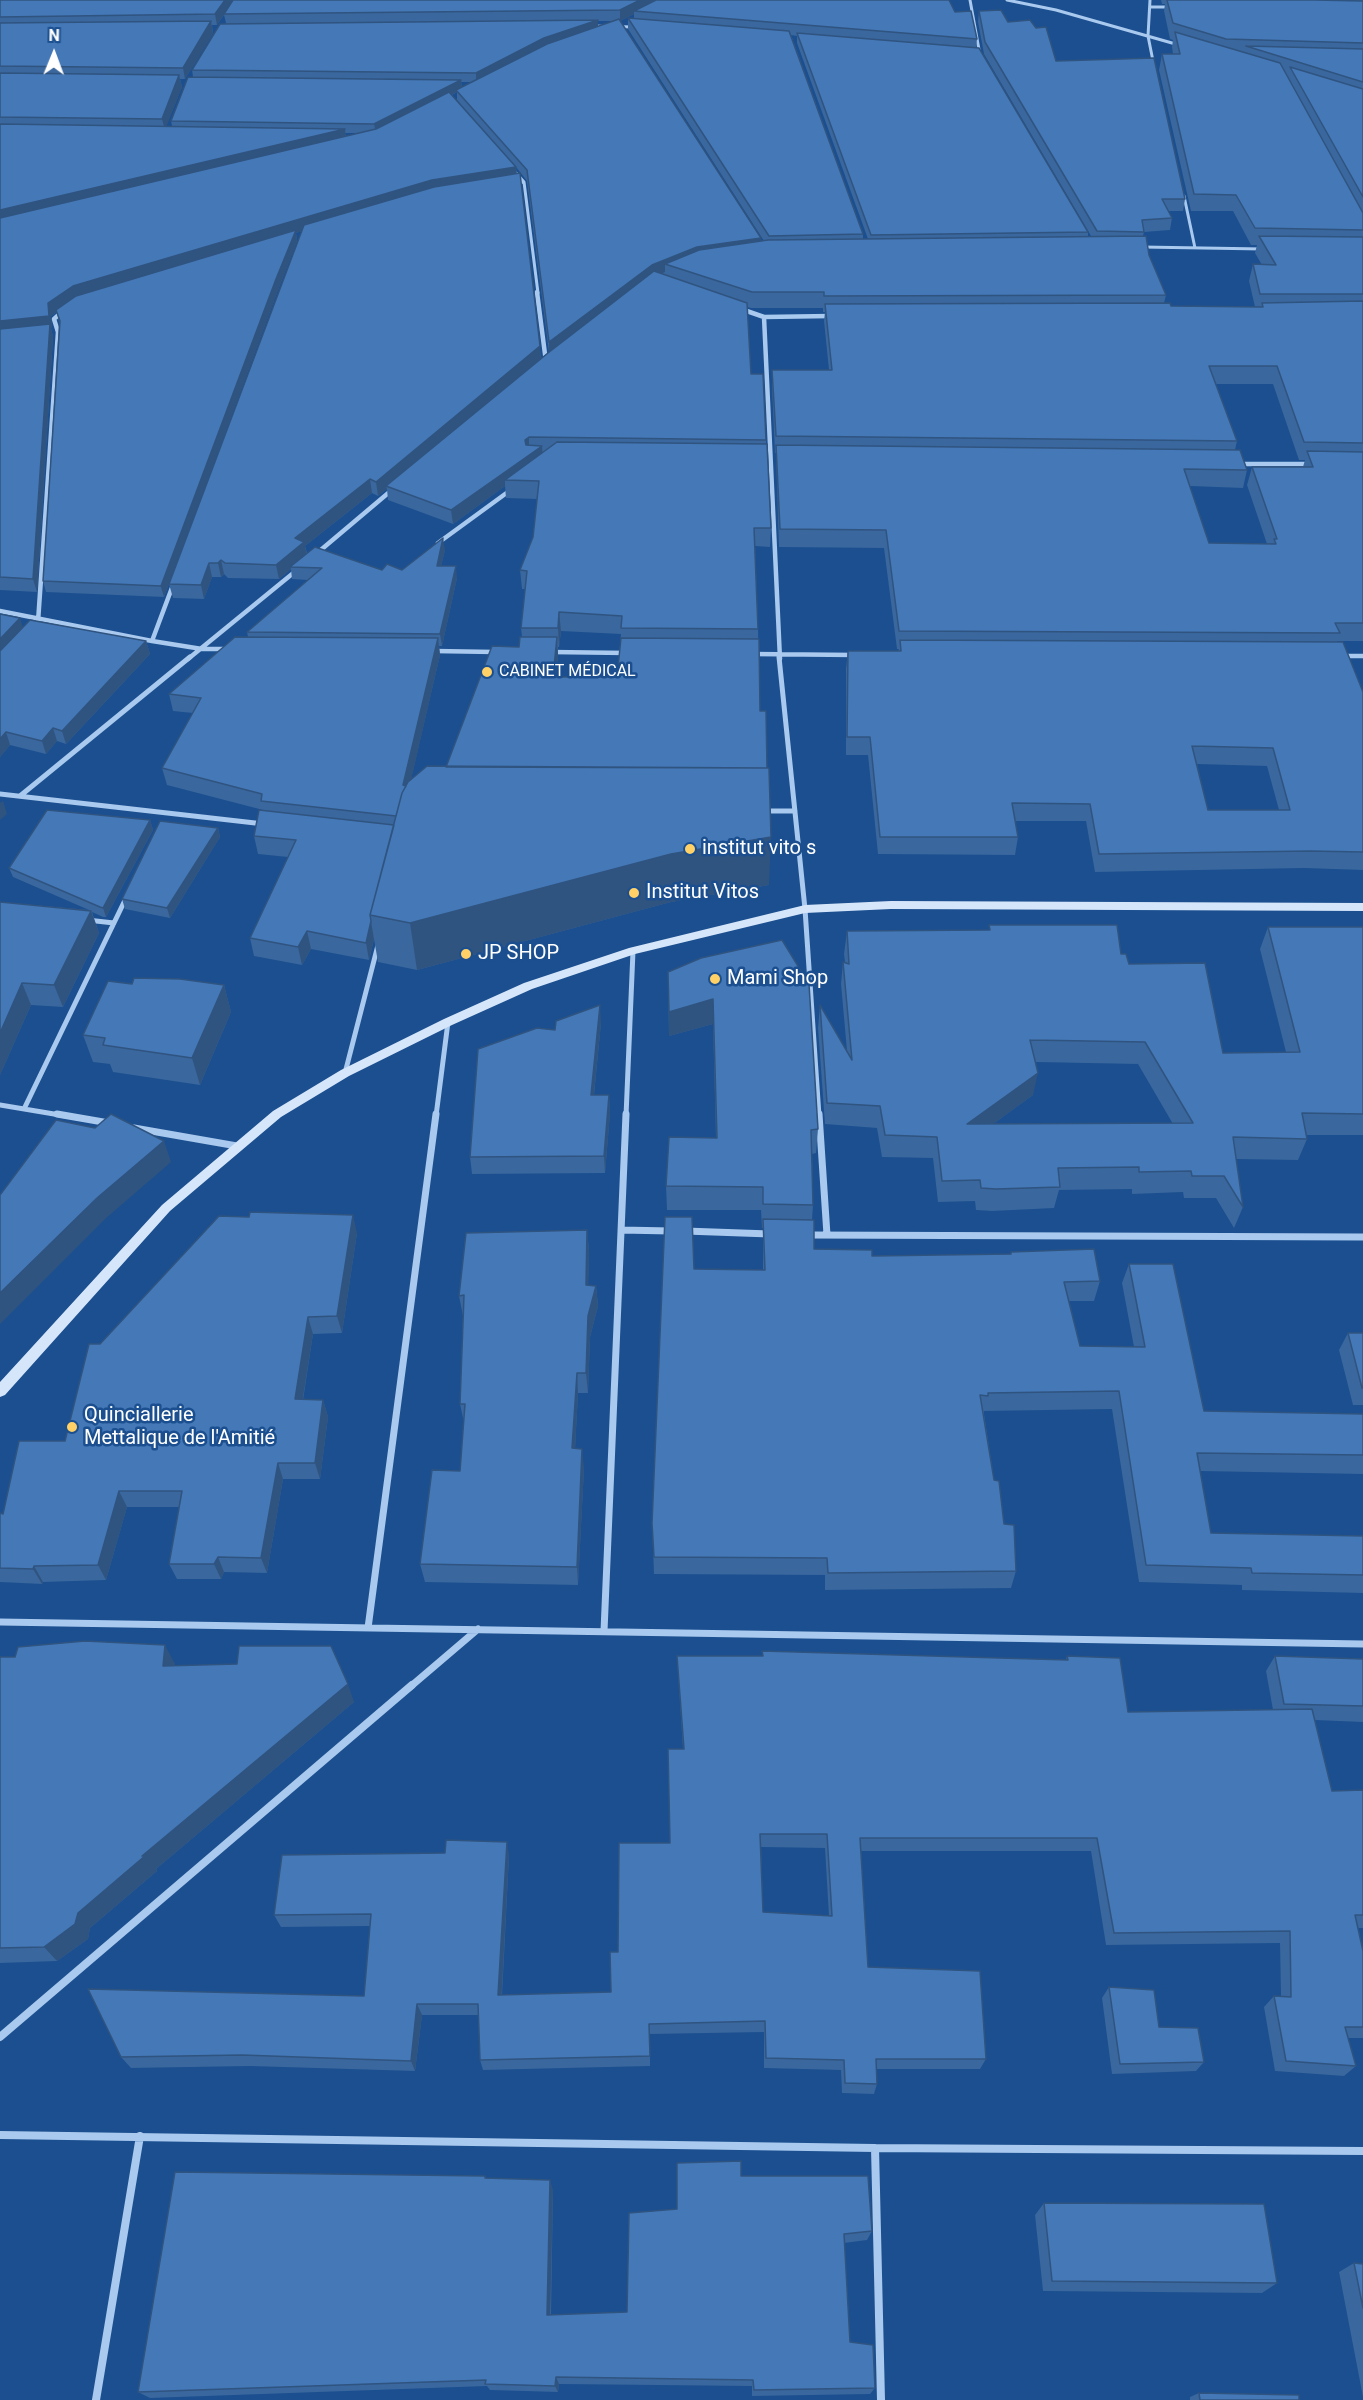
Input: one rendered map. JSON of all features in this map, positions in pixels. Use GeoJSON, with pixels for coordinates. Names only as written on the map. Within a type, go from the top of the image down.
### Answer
{"type":"FeatureCollection","features":[{"type":"Feature","properties":{"kind":"main road"},"geometry":{"type":"LineString","coordinates":[[2,1386],[166,1208],[277,1114],[345,1073],[448,1022],[528,986],[633,951],[805,909],[891,906],[1363,907]]}},
{"type":"Feature","properties":{"kind":"street"},"geometry":{"type":"LineString","coordinates":[[970,0],[980,55],[986,65]]}},
{"type":"Feature","properties":{"kind":"street"},"geometry":{"type":"LineString","coordinates":[[1006,0],[1056,10],[1182,46]]}},
{"type":"Feature","properties":{"kind":"street"},"geometry":{"type":"LineString","coordinates":[[1149,0],[1148,36],[1155,69]]}},
{"type":"Feature","properties":{"kind":"street"},"geometry":{"type":"LineString","coordinates":[[1150,7],[1174,8]]}},
{"type":"Feature","properties":{"kind":"street"},"geometry":{"type":"LineString","coordinates":[[599,33],[621,26],[630,20]]}},
{"type":"Feature","properties":{"kind":"street"},"geometry":{"type":"LineString","coordinates":[[585,26],[644,27]]}},
{"type":"Feature","properties":{"kind":"street"},"geometry":{"type":"LineString","coordinates":[[621,26],[627,35]]}},
{"type":"Feature","properties":{"kind":"street"},"geometry":{"type":"LineString","coordinates":[[968,54],[980,55]]}},
{"type":"Feature","properties":{"kind":"street"},"geometry":{"type":"LineString","coordinates":[[509,165],[524,182],[546,362]]}},
{"type":"Feature","properties":{"kind":"street"},"geometry":{"type":"LineString","coordinates":[[501,185],[524,182]]}},
{"type":"Feature","properties":{"kind":"street"},"geometry":{"type":"LineString","coordinates":[[1183,192],[1196,248]]}},
{"type":"Feature","properties":{"kind":"street"},"geometry":{"type":"LineString","coordinates":[[1138,247],[1267,249]]}},
{"type":"Feature","properties":{"kind":"street"},"geometry":{"type":"LineString","coordinates":[[731,306],[764,317],[836,316]]}},
{"type":"Feature","properties":{"kind":"street"},"geometry":{"type":"LineString","coordinates":[[32,629],[40,620],[58,332],[54,319],[69,307]]}},
{"type":"Feature","properties":{"kind":"street"},"geometry":{"type":"LineString","coordinates":[[764,317],[779,654],[805,909],[827,1235]]}},
{"type":"Feature","properties":{"kind":"street"},"geometry":{"type":"LineString","coordinates":[[47,333],[58,332]]}},
{"type":"Feature","properties":{"kind":"street"},"geometry":{"type":"LineString","coordinates":[[537,369],[555,355]]}},
{"type":"Feature","properties":{"kind":"street"},"geometry":{"type":"LineString","coordinates":[[758,458],[782,458]]}},
{"type":"Feature","properties":{"kind":"street"},"geometry":{"type":"LineString","coordinates":[[1233,464],[1316,465]]}},
{"type":"Feature","properties":{"kind":"street"},"geometry":{"type":"LineString","coordinates":[[310,558],[401,483]]}},
{"type":"Feature","properties":{"kind":"street"},"geometry":{"type":"LineString","coordinates":[[435,546],[520,483]]}},
{"type":"Feature","properties":{"kind":"street"},"geometry":{"type":"LineString","coordinates":[[20,796],[302,566]]}},
{"type":"Feature","properties":{"kind":"street"},"geometry":{"type":"LineString","coordinates":[[152,641],[177,575]]}},
{"type":"Feature","properties":{"kind":"street"},"geometry":{"type":"LineString","coordinates":[[0,610],[40,620],[152,641],[202,649],[237,649]]}},
{"type":"Feature","properties":{"kind":"street"},"geometry":{"type":"LineString","coordinates":[[426,651],[496,652]]}},
{"type":"Feature","properties":{"kind":"street"},"geometry":{"type":"LineString","coordinates":[[544,652],[638,653]]}},
{"type":"Feature","properties":{"kind":"street"},"geometry":{"type":"LineString","coordinates":[[744,654],[863,655]]}},
{"type":"Feature","properties":{"kind":"street"},"geometry":{"type":"LineString","coordinates":[[1339,656],[1363,656]]}},
{"type":"Feature","properties":{"kind":"street"},"geometry":{"type":"LineString","coordinates":[[0,794],[274,825]]}},
{"type":"Feature","properties":{"kind":"street"},"geometry":{"type":"LineString","coordinates":[[760,811],[795,811]]}},
{"type":"Feature","properties":{"kind":"street"},"geometry":{"type":"LineString","coordinates":[[162,824],[166,813]]}},
{"type":"Feature","properties":{"kind":"street"},"geometry":{"type":"LineString","coordinates":[[24,1109],[128,893]]}},
{"type":"Feature","properties":{"kind":"street"},"geometry":{"type":"LineString","coordinates":[[80,919],[114,923]]}},
{"type":"Feature","properties":{"kind":"street"},"geometry":{"type":"LineString","coordinates":[[345,1073],[379,939]]}},
{"type":"Feature","properties":{"kind":"street"},"geometry":{"type":"LineString","coordinates":[[604,1631],[633,951]]}},
{"type":"Feature","properties":{"kind":"street"},"geometry":{"type":"LineString","coordinates":[[369,1628],[448,1022]]}},
{"type":"Feature","properties":{"kind":"street"},"geometry":{"type":"LineString","coordinates":[[0,1105],[114,1124]]}},
{"type":"Feature","properties":{"kind":"street"},"geometry":{"type":"LineString","coordinates":[[125,1126],[237,1146]]}},
{"type":"Feature","properties":{"kind":"street"},"geometry":{"type":"LineString","coordinates":[[621,1230],[781,1234]]}},
{"type":"Feature","properties":{"kind":"street"},"geometry":{"type":"LineString","coordinates":[[804,1235],[1363,1237]]}},
{"type":"Feature","properties":{"kind":"street"},"geometry":{"type":"LineString","coordinates":[[0,1622],[1363,1644]]}},
{"type":"Feature","properties":{"kind":"street"},"geometry":{"type":"LineString","coordinates":[[0,2037],[478,1629]]}},
{"type":"Feature","properties":{"kind":"street"},"geometry":{"type":"LineString","coordinates":[[0,2135],[875,2148],[1363,2151]]}},
{"type":"Feature","properties":{"kind":"street"},"geometry":{"type":"LineString","coordinates":[[96,2400],[140,2136]]}},
{"type":"Feature","properties":{"kind":"street"},"geometry":{"type":"LineString","coordinates":[[875,2148],[881,2400]]}},
{"type":"Feature","properties":{"kind":"building"},"geometry":{"type":"Polygon","coordinates":[[[0,0],[225,0],[215,14],[0,17],[0,0]]]}},
{"type":"Feature","properties":{"kind":"building"},"geometry":{"type":"Polygon","coordinates":[[[233,0],[640,0],[620,10],[224,14],[233,0]]]}},
{"type":"Feature","properties":{"kind":"building"},"geometry":{"type":"Polygon","coordinates":[[[656,0],[949,0],[955,12],[971,11],[977,39],[634,11],[656,0]]]}},
{"type":"Feature","properties":{"kind":"building"},"geometry":{"type":"Polygon","coordinates":[[[1167,0],[1363,1],[1363,43],[1226,39],[1173,23],[1167,0]]]}},
{"type":"Feature","properties":{"kind":"building"},"geometry":{"type":"Polygon","coordinates":[[[1001,10],[1008,22],[1030,20],[1036,28],[1046,27],[1056,61],[1154,58],[1185,199],[1162,199],[1172,218],[1142,220],[1144,232],[1097,231],[985,42],[979,11],[1001,10]]]}},
{"type":"Feature","properties":{"kind":"building"},"geometry":{"type":"Polygon","coordinates":[[[628,18],[789,31],[863,234],[769,236],[628,18]]]}},
{"type":"Feature","properties":{"kind":"building"},"geometry":{"type":"Polygon","coordinates":[[[619,19],[761,238],[697,247],[652,265],[549,342],[527,170],[456,90],[547,44],[619,19]]]}},
{"type":"Feature","properties":{"kind":"building"},"geometry":{"type":"Polygon","coordinates":[[[598,20],[544,38],[476,73],[192,70],[220,24],[598,20]]]}},
{"type":"Feature","properties":{"kind":"building"},"geometry":{"type":"Polygon","coordinates":[[[211,21],[183,68],[0,66],[0,23],[211,21]]]}},
{"type":"Feature","properties":{"kind":"building"},"geometry":{"type":"Polygon","coordinates":[[[1175,32],[1280,63],[1363,213],[1363,230],[1255,228],[1236,195],[1194,194],[1162,54],[1180,54],[1175,32]]]}},
{"type":"Feature","properties":{"kind":"building"},"geometry":{"type":"Polygon","coordinates":[[[797,33],[979,48],[1088,232],[871,235],[797,33]]]}},
{"type":"Feature","properties":{"kind":"building"},"geometry":{"type":"Polygon","coordinates":[[[1246,46],[1363,49],[1363,82],[1246,46]]]}},
{"type":"Feature","properties":{"kind":"building"},"geometry":{"type":"Polygon","coordinates":[[[1290,67],[1363,89],[1363,197],[1290,67]]]}},
{"type":"Feature","properties":{"kind":"building"},"geometry":{"type":"Polygon","coordinates":[[[0,73],[179,75],[162,119],[0,117],[0,73]]]}},
{"type":"Feature","properties":{"kind":"building"},"geometry":{"type":"Polygon","coordinates":[[[188,77],[461,80],[374,124],[171,121],[188,77]]]}},
{"type":"Feature","properties":{"kind":"building"},"geometry":{"type":"Polygon","coordinates":[[[449,92],[516,167],[432,180],[73,286],[48,303],[49,316],[0,321],[0,218],[376,129],[449,92]]]}},
{"type":"Feature","properties":{"kind":"building"},"geometry":{"type":"Polygon","coordinates":[[[0,124],[345,129],[0,210],[0,124]]]}},
{"type":"Feature","properties":{"kind":"building"},"geometry":{"type":"Polygon","coordinates":[[[520,173],[540,346],[376,482],[370,479],[295,538],[304,542],[276,565],[225,563],[221,560],[218,563],[209,563],[201,585],[169,584],[304,225],[434,187],[520,173]]]}},
{"type":"Feature","properties":{"kind":"building"},"geometry":{"type":"Polygon","coordinates":[[[296,230],[161,586],[43,581],[60,321],[56,310],[76,296],[296,230]]]}},
{"type":"Feature","properties":{"kind":"building"},"geometry":{"type":"Polygon","coordinates":[[[1146,236],[1149,255],[1166,295],[824,296],[824,292],[752,292],[665,264],[699,250],[768,240],[1146,236]]]}},
{"type":"Feature","properties":{"kind":"building"},"geometry":{"type":"Polygon","coordinates":[[[1259,236],[1363,237],[1363,294],[1260,294],[1253,264],[1276,265],[1259,236]]]}},
{"type":"Feature","properties":{"kind":"building"},"geometry":{"type":"Polygon","coordinates":[[[654,271],[747,303],[751,374],[763,374],[766,440],[529,437],[525,440],[526,445],[542,446],[451,510],[386,486],[548,353],[654,271]]]}},
{"type":"Feature","properties":{"kind":"building"},"geometry":{"type":"Polygon","coordinates":[[[1363,301],[1363,443],[1304,442],[1277,366],[1209,366],[1237,441],[776,436],[772,370],[832,370],[825,304],[1170,303],[1171,306],[1263,307],[1262,303],[1363,301]]]}},
{"type":"Feature","properties":{"kind":"building"},"geometry":{"type":"Polygon","coordinates":[[[50,324],[33,579],[0,577],[0,329],[50,324]]]}},
{"type":"Feature","properties":{"kind":"building"},"geometry":{"type":"Polygon","coordinates":[[[557,442],[767,444],[771,528],[754,528],[758,629],[621,628],[622,616],[559,612],[558,628],[521,628],[527,571],[520,570],[533,537],[539,481],[505,480],[557,442]]]}},
{"type":"Feature","properties":{"kind":"building"},"geometry":{"type":"Polygon","coordinates":[[[776,445],[1240,450],[1247,470],[1184,469],[1209,543],[1276,544],[1274,539],[1277,539],[1252,467],[1313,467],[1307,451],[1363,452],[1363,623],[1335,623],[1340,633],[899,631],[886,530],[780,529],[776,445]]]}},
{"type":"Feature","properties":{"kind":"building"},"geometry":{"type":"Polygon","coordinates":[[[443,538],[437,566],[456,566],[440,634],[247,632],[322,568],[290,567],[315,547],[382,570],[387,564],[402,570],[443,538]]]}},
{"type":"Feature","properties":{"kind":"building"},"geometry":{"type":"Polygon","coordinates":[[[0,614],[20,618],[0,639],[0,614]]]}},
{"type":"Feature","properties":{"kind":"building"},"geometry":{"type":"Polygon","coordinates":[[[30,620],[146,641],[62,731],[53,728],[42,741],[6,732],[0,739],[0,651],[30,620]]]}},
{"type":"Feature","properties":{"kind":"building"},"geometry":{"type":"Polygon","coordinates":[[[235,637],[438,638],[403,785],[406,786],[396,816],[261,801],[262,794],[162,768],[201,698],[169,694],[235,637]]]}},
{"type":"Feature","properties":{"kind":"building"},"geometry":{"type":"Polygon","coordinates":[[[520,637],[557,637],[553,677],[617,677],[621,638],[759,639],[760,711],[766,711],[767,768],[446,767],[492,646],[519,647],[520,637]]]}},
{"type":"Feature","properties":{"kind":"building"},"geometry":{"type":"Polygon","coordinates":[[[900,640],[1343,642],[1363,692],[1363,852],[1099,854],[1090,804],[1012,803],[1018,837],[880,837],[870,737],[847,737],[848,651],[901,651],[900,640]],[[1192,746],[1208,810],[1290,810],[1273,748],[1192,746]]]}},
{"type":"Feature","properties":{"kind":"building"},"geometry":{"type":"Polygon","coordinates":[[[427,766],[769,768],[771,837],[671,854],[410,923],[370,915],[402,793],[408,782],[427,766]]]}},
{"type":"Feature","properties":{"kind":"building"},"geometry":{"type":"Polygon","coordinates":[[[47,810],[150,820],[103,908],[9,868],[47,810]]]}},
{"type":"Feature","properties":{"kind":"building"},"geometry":{"type":"Polygon","coordinates":[[[259,810],[394,825],[370,915],[371,921],[366,943],[307,931],[298,947],[250,938],[296,840],[254,836],[259,810]]]}},
{"type":"Feature","properties":{"kind":"building"},"geometry":{"type":"Polygon","coordinates":[[[160,821],[218,828],[167,908],[122,899],[160,821]]]}},
{"type":"Feature","properties":{"kind":"building"},"geometry":{"type":"Polygon","coordinates":[[[0,902],[91,911],[54,985],[22,983],[0,1033],[0,902]]]}},
{"type":"Feature","properties":{"kind":"building"},"geometry":{"type":"Polygon","coordinates":[[[989,925],[1117,925],[1121,954],[1126,954],[1129,964],[1205,963],[1223,1053],[1300,1052],[1268,927],[1363,927],[1363,1114],[1302,1113],[1307,1139],[1233,1137],[1243,1207],[1224,1176],[1192,1176],[1191,1171],[1139,1172],[1139,1167],[1058,1168],[1060,1187],[996,1189],[981,1188],[980,1180],[942,1181],[937,1137],[885,1135],[880,1106],[827,1103],[820,1005],[852,1060],[843,962],[849,964],[847,931],[990,930],[989,925]],[[1030,1040],[1038,1073],[967,1124],[1193,1123],[1145,1042],[1030,1040]]]}},
{"type":"Feature","properties":{"kind":"building"},"geometry":{"type":"Polygon","coordinates":[[[782,940],[809,984],[818,1129],[811,1130],[813,1205],[763,1204],[763,1187],[666,1186],[669,1137],[717,1138],[713,999],[669,1012],[668,972],[701,958],[782,940]]]}},
{"type":"Feature","properties":{"kind":"building"},"geometry":{"type":"Polygon","coordinates":[[[134,978],[180,979],[224,985],[192,1058],[103,1045],[105,1038],[83,1035],[108,981],[132,984],[134,978]]]}},
{"type":"Feature","properties":{"kind":"building"},"geometry":{"type":"Polygon","coordinates":[[[600,1005],[591,1095],[609,1095],[604,1156],[470,1157],[478,1049],[537,1028],[555,1030],[556,1021],[600,1005]]]}},
{"type":"Feature","properties":{"kind":"building"},"geometry":{"type":"Polygon","coordinates":[[[111,1114],[164,1141],[97,1198],[0,1293],[0,1195],[56,1120],[95,1128],[111,1114]]]}},
{"type":"Feature","properties":{"kind":"building"},"geometry":{"type":"Polygon","coordinates":[[[250,1212],[353,1215],[337,1316],[308,1317],[295,1399],[323,1400],[315,1463],[278,1463],[261,1558],[218,1557],[214,1564],[169,1564],[182,1491],[119,1491],[98,1565],[34,1566],[33,1569],[0,1568],[0,1513],[3,1514],[19,1441],[65,1441],[89,1344],[100,1344],[219,1216],[249,1217],[250,1212]]]}},
{"type":"Feature","properties":{"kind":"building"},"geometry":{"type":"Polygon","coordinates":[[[665,1217],[692,1217],[694,1269],[765,1270],[763,1219],[814,1220],[814,1249],[872,1250],[872,1256],[1011,1254],[1011,1252],[1094,1249],[1100,1281],[1064,1282],[1080,1346],[1145,1347],[1129,1264],[1173,1264],[1204,1411],[1363,1414],[1363,1455],[1197,1453],[1211,1533],[1363,1536],[1363,1575],[1252,1573],[1251,1568],[1146,1565],[1119,1391],[980,1395],[994,1480],[999,1481],[1004,1524],[1014,1525],[1016,1571],[828,1573],[827,1558],[654,1557],[652,1523],[665,1217]]]}},
{"type":"Feature","properties":{"kind":"building"},"geometry":{"type":"Polygon","coordinates":[[[587,1230],[586,1285],[596,1286],[588,1316],[586,1373],[577,1373],[572,1448],[582,1449],[577,1567],[420,1564],[432,1470],[460,1471],[465,1404],[460,1404],[464,1295],[459,1296],[466,1233],[587,1230]]]}},
{"type":"Feature","properties":{"kind":"building"},"geometry":{"type":"Polygon","coordinates":[[[1348,1333],[1363,1333],[1363,1388],[1362,1388],[1348,1333]]]}},
{"type":"Feature","properties":{"kind":"building"},"geometry":{"type":"Polygon","coordinates":[[[85,1641],[165,1645],[163,1666],[237,1664],[239,1646],[331,1646],[348,1684],[142,1856],[146,1855],[78,1913],[75,1924],[44,1947],[0,1948],[0,1657],[15,1657],[18,1647],[85,1641]]]}},
{"type":"Feature","properties":{"kind":"building"},"geometry":{"type":"Polygon","coordinates":[[[762,1651],[1068,1660],[1067,1656],[1120,1658],[1128,1712],[1312,1709],[1332,1791],[1363,1790],[1363,1915],[1355,1915],[1363,1951],[1363,2027],[1345,2027],[1356,2066],[1286,2061],[1274,1996],[1291,1997],[1290,1931],[1114,1933],[1097,1838],[860,1838],[868,1967],[980,1971],[986,2059],[876,2059],[877,2084],[845,2083],[844,2060],[766,2058],[765,2021],[649,2024],[650,2056],[480,2060],[478,2004],[417,2004],[411,2061],[242,2055],[121,2057],[88,1989],[364,1996],[371,1914],[274,1915],[282,1855],[445,1853],[446,1840],[507,1842],[498,1995],[611,1992],[610,1952],[618,1952],[619,1843],[670,1843],[668,1749],[684,1749],[677,1656],[763,1656],[762,1651]],[[760,1834],[763,1912],[832,1916],[827,1834],[760,1834]]]}},
{"type":"Feature","properties":{"kind":"building"},"geometry":{"type":"Polygon","coordinates":[[[1275,1656],[1363,1659],[1363,1706],[1284,1704],[1275,1656]]]}},
{"type":"Feature","properties":{"kind":"building"},"geometry":{"type":"Polygon","coordinates":[[[1109,1987],[1154,1990],[1159,2027],[1198,2028],[1204,2062],[1120,2064],[1109,1987]]]}},
{"type":"Feature","properties":{"kind":"building"},"geometry":{"type":"Polygon","coordinates":[[[741,2161],[741,2176],[868,2176],[872,2231],[844,2234],[850,2342],[873,2345],[875,2388],[754,2390],[753,2380],[556,2377],[555,2386],[485,2384],[486,2380],[138,2392],[175,2172],[485,2176],[485,2178],[550,2180],[547,2315],[627,2312],[629,2213],[677,2209],[677,2163],[741,2161]]]}},
{"type":"Feature","properties":{"kind":"building"},"geometry":{"type":"Polygon","coordinates":[[[1044,2203],[1264,2204],[1277,2283],[1052,2281],[1044,2203]]]}},
{"type":"Feature","properties":{"kind":"building"},"geometry":{"type":"Polygon","coordinates":[[[1354,2263],[1363,2264],[1363,2308],[1354,2263]]]}},
{"type":"Feature","properties":{"kind":"building"},"geometry":{"type":"Polygon","coordinates":[[[1199,2393],[1299,2395],[1299,2400],[1200,2400],[1199,2393]]]}},
{"type":"Feature","properties":{"kind":"place","name":"CABINET MÉDICAL"},"geometry":{"type":"Point","coordinates":[487,672]}},
{"type":"Feature","properties":{"kind":"place","name":"institut vito s"},"geometry":{"type":"Point","coordinates":[690,849]}},
{"type":"Feature","properties":{"kind":"place","name":"Institut Vitos"},"geometry":{"type":"Point","coordinates":[634,893]}},
{"type":"Feature","properties":{"kind":"place","name":"JP SHOP"},"geometry":{"type":"Point","coordinates":[466,954]}},
{"type":"Feature","properties":{"kind":"place","name":"Mami Shop"},"geometry":{"type":"Point","coordinates":[715,979]}},
{"type":"Feature","properties":{"kind":"place","name":"Quinciallerie Mettalique de l'Amitié"},"geometry":{"type":"Point","coordinates":[72,1427]}}]}
